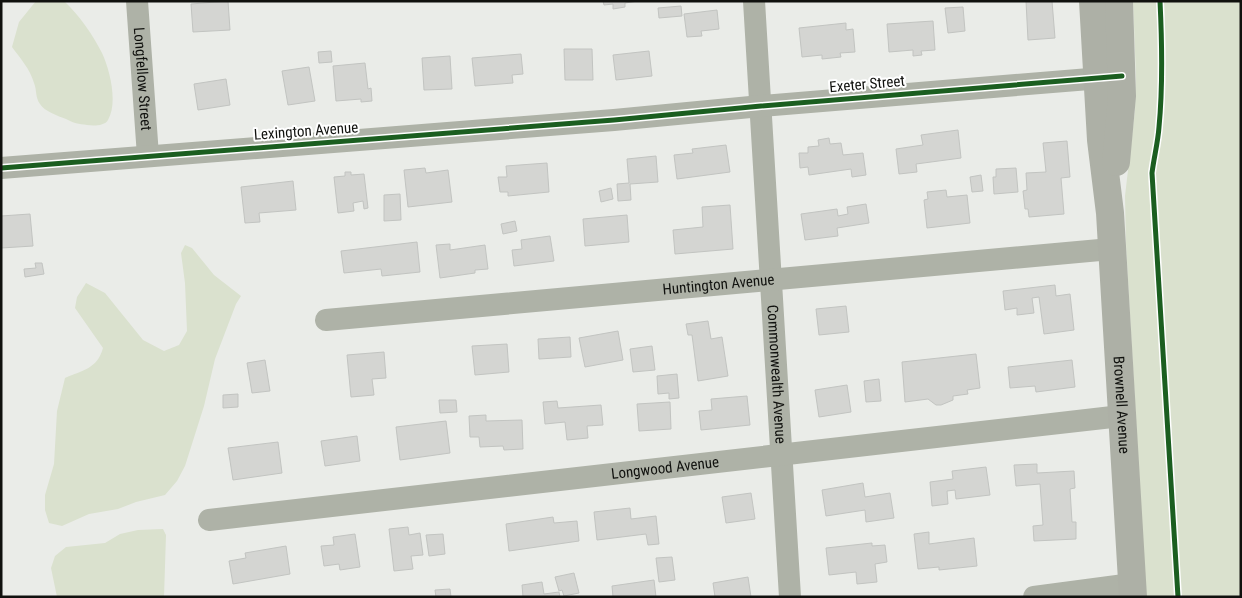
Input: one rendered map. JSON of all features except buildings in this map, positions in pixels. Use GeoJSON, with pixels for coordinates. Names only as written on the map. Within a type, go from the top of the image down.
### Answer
{"type":"FeatureCollection","features":[{"type":"Feature","properties":{"kind":"main road","name":"Brownell Avenue"},"geometry":{"type":"LineString","coordinates":[[1093,1],[1110,77]]}},
{"type":"Feature","properties":{"kind":"main road","name":"Brownell Avenue"},"geometry":{"type":"LineString","coordinates":[[1119,1],[1102,140],[1110,213],[1132,590]]}},
{"type":"Feature","properties":{"kind":"street","name":"Longfellow Street"},"geometry":{"type":"LineString","coordinates":[[137,1],[148,156]]}},
{"type":"Feature","properties":{"kind":"street","name":"Commonwealth Avenue"},"geometry":{"type":"LineString","coordinates":[[754,1],[790,597]]}},
{"type":"Feature","properties":{"kind":"street","name":"Exeter Street"},"geometry":{"type":"LineString","coordinates":[[614,120],[1110,77]]}},
{"type":"Feature","properties":{"kind":"street","name":"Lexington Avenue"},"geometry":{"type":"LineString","coordinates":[[1,168],[614,120]]}},
{"type":"Feature","properties":{"kind":"street","name":"Huntington Avenue"},"geometry":{"type":"LineString","coordinates":[[326,320],[1111,249]]}},
{"type":"Feature","properties":{"kind":"street","name":"Longwood Avenue"},"geometry":{"type":"LineString","coordinates":[[209,520],[1121,416]]}},
{"type":"Feature","properties":{"kind":"street"},"geometry":{"type":"LineString","coordinates":[[1034,597],[1132,590]]}},
{"type":"Feature","properties":{"kind":"green space"},"geometry":{"type":"Polygon","coordinates":[[[36,1],[64,1],[90,32],[102,53],[112,86],[111,113],[106,122],[92,125],[74,122],[48,111],[38,101],[30,73],[12,47],[19,22],[36,1]]]}},
{"type":"Feature","properties":{"kind":"green space"},"geometry":{"type":"Polygon","coordinates":[[[1133,1],[1241,1],[1241,597],[1146,597],[1126,244],[1125,196],[1135,110],[1136,77],[1133,1]]]}},
{"type":"Feature","properties":{"kind":"green space"},"geometry":{"type":"Polygon","coordinates":[[[185,245],[192,248],[214,275],[241,296],[236,304],[215,359],[204,406],[185,466],[177,481],[165,495],[136,502],[118,509],[89,514],[62,526],[49,523],[45,510],[45,495],[54,464],[57,411],[65,378],[93,365],[103,348],[75,308],[77,297],[86,283],[105,293],[143,340],[164,351],[179,345],[187,331],[185,283],[181,253],[185,245]]]}},
{"type":"Feature","properties":{"kind":"green space"},"geometry":{"type":"Polygon","coordinates":[[[163,529],[166,535],[164,597],[57,597],[51,568],[55,556],[66,547],[105,543],[120,534],[138,530],[163,529]]]}},
{"type":"Feature","properties":{"kind":"cycle path"},"geometry":{"type":"LineString","coordinates":[[1160,1],[1162,48],[1161,96],[1152,173],[1178,597]]}},
{"type":"Feature","properties":{"kind":"cycle path"},"geometry":{"type":"LineString","coordinates":[[1,168],[614,120],[1122,76]]}}]}
